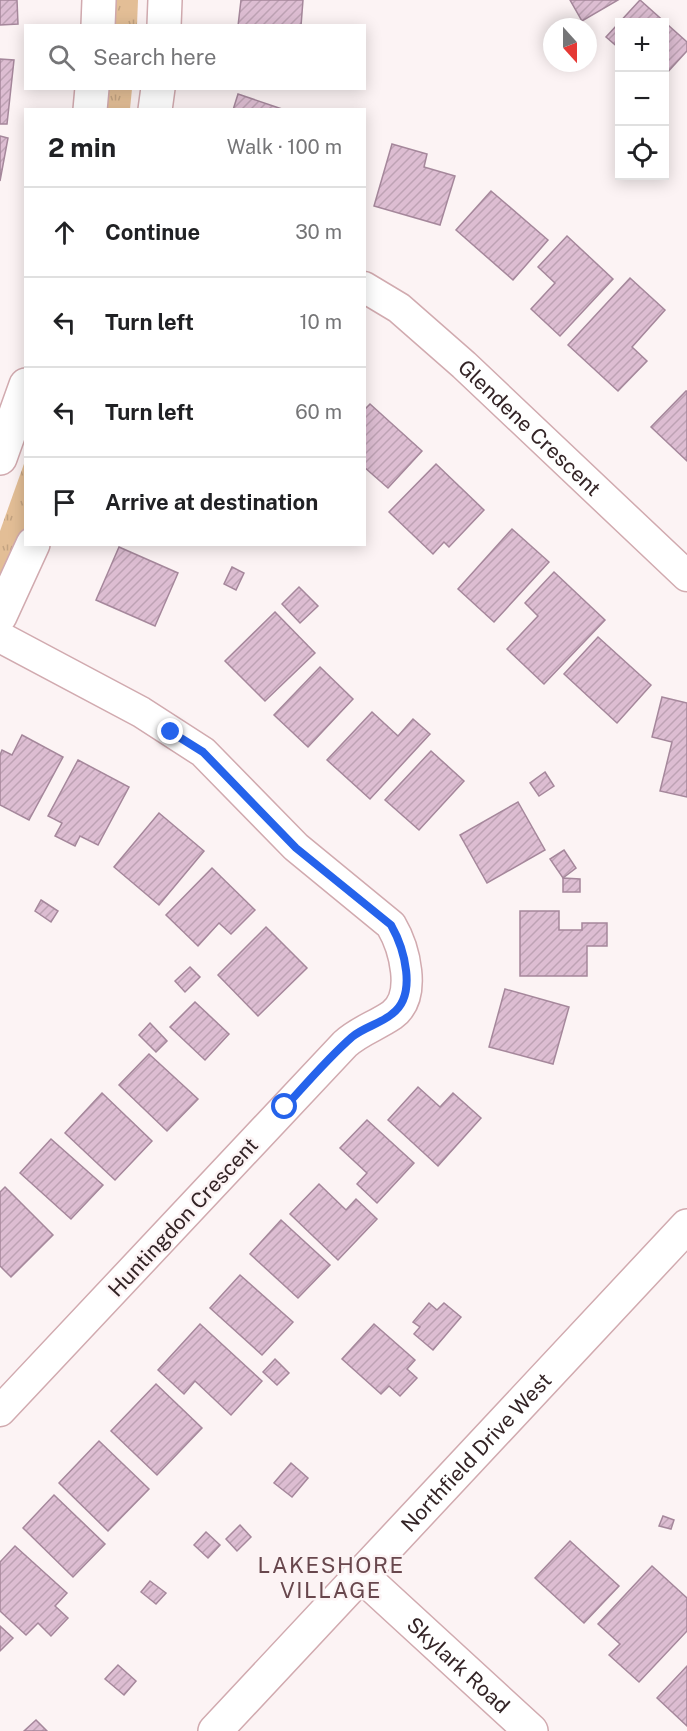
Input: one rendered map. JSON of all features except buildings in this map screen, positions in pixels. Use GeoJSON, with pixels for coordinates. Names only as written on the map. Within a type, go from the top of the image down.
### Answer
{"type":"FeatureCollection","features":[{"type":"Feature","properties":{"kind":"main road"},"geometry":{"type":"LineString","coordinates":[[98,24],[99,0]]}},
{"type":"Feature","properties":{"kind":"main road"},"geometry":{"type":"LineString","coordinates":[[164,24],[165,0]]}},
{"type":"Feature","properties":{"kind":"main road"},"geometry":{"type":"LineString","coordinates":[[90,108],[92,90]]}},
{"type":"Feature","properties":{"kind":"main road"},"geometry":{"type":"LineString","coordinates":[[155,108],[158,90]]}},
{"type":"Feature","properties":{"kind":"main road"},"geometry":{"type":"LineString","coordinates":[[0,458],[24,391]]}},
{"type":"Feature","properties":{"kind":"main road"},"geometry":{"type":"LineString","coordinates":[[0,616],[32,546]]}},
{"type":"Feature","properties":{"kind":"main road","name":"Northfield Drive West"},"geometry":{"type":"LineString","coordinates":[[215,1731],[687,1226]]}},
{"type":"Feature","properties":{"kind":"main road","name":"Skylark Road"},"geometry":{"type":"LineString","coordinates":[[360,1574],[531,1731]]}},
{"type":"Feature","properties":{"kind":"street","name":"Glendene Crescent"},"geometry":{"type":"LineString","coordinates":[[366,288],[399,308],[464,366],[687,576]]}},
{"type":"Feature","properties":{"kind":"street","name":"Huntingdon Crescent"},"geometry":{"type":"LineString","coordinates":[[0,637],[141,712],[203,752],[296,848],[391,925],[398,937],[407,971],[404,998],[394,1013],[354,1035],[345,1044],[0,1411]]}},
{"type":"Feature","properties":{"kind":"green space"},"geometry":{"type":"Polygon","coordinates":[[[114,0],[138,0],[137,24],[113,24],[114,0]]]}},
{"type":"Feature","properties":{"kind":"green space"},"geometry":{"type":"Polygon","coordinates":[[[108,90],[132,90],[130,108],[105,108],[108,90]]]}},
{"type":"Feature","properties":{"kind":"green space"},"geometry":{"type":"Polygon","coordinates":[[[24,464],[24,534],[0,589],[0,531],[24,464]]]}},
{"type":"Feature","properties":{"kind":"district","name":"LAKESHORE VILLAGE"},"geometry":{"type":"Point","coordinates":[331,1578]}},
{"type":"Feature","properties":{"kind":"route"},"geometry":{"type":"LineString","coordinates":[[171,732],[203,752],[296,848],[391,925],[398,937],[407,971],[404,998],[394,1013],[354,1035],[285,1107]]}}]}
